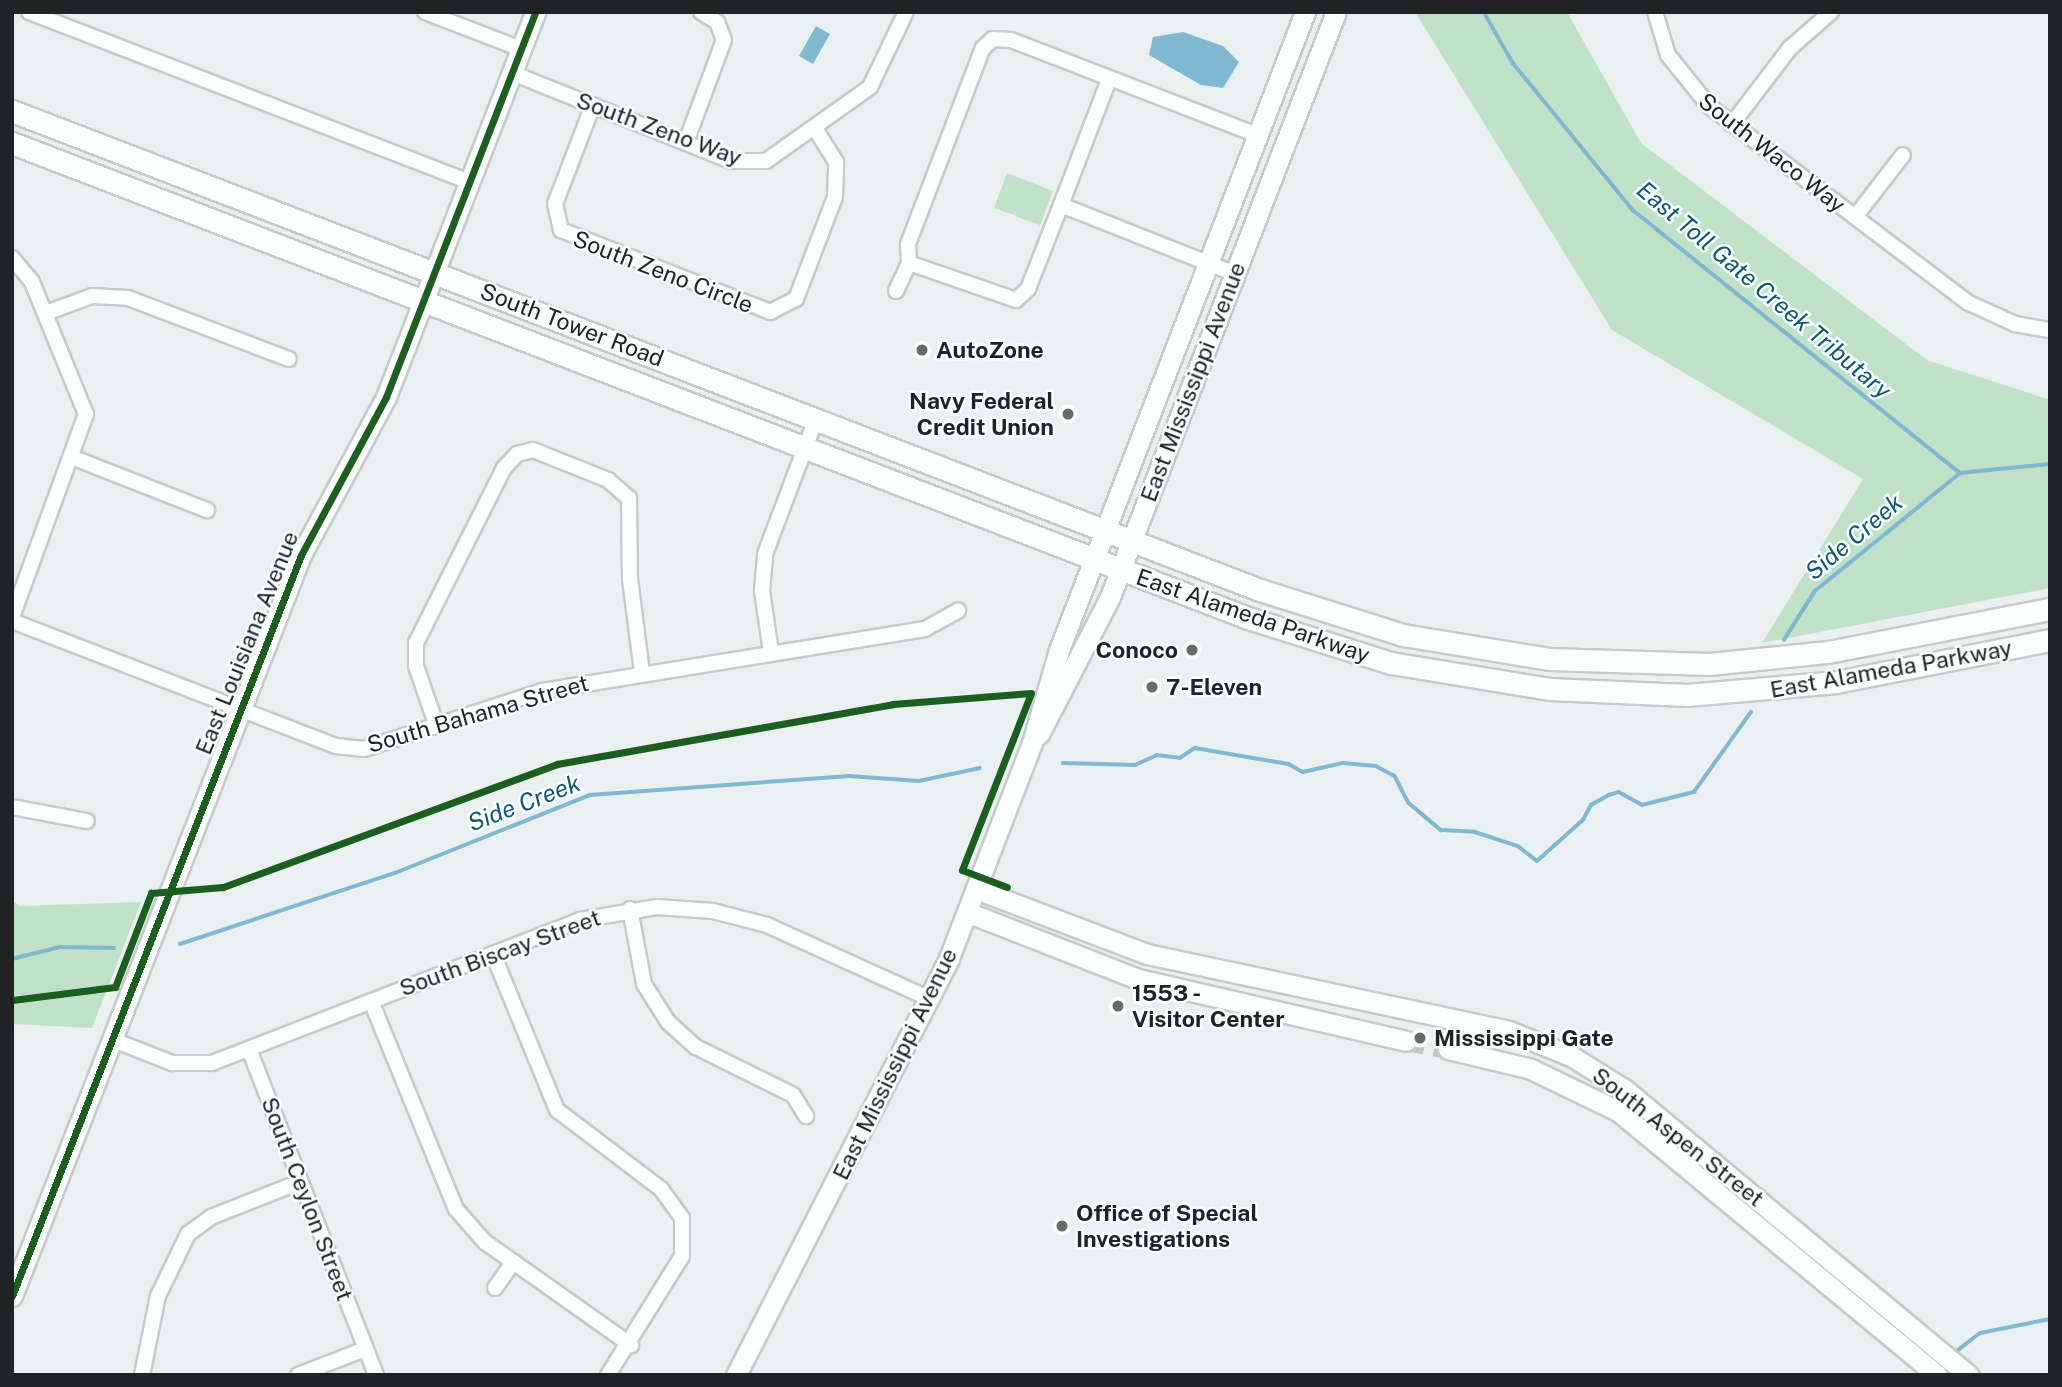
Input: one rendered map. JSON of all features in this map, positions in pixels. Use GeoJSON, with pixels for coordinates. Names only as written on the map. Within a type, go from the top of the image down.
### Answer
{"type":"FeatureCollection","features":[{"type":"Feature","properties":{"kind":"main road","name":"South Tower Road"},"geometry":{"type":"LineString","coordinates":[[12,111],[1132,541]]}},
{"type":"Feature","properties":{"kind":"main road","name":"South Tower Road"},"geometry":{"type":"LineString","coordinates":[[12,144],[1121,569]]}},
{"type":"Feature","properties":{"kind":"main road","name":"East Alameda Parkway"},"geometry":{"type":"LineString","coordinates":[[1132,541],[1300,605],[1440,642],[1573,661],[1732,663],[1839,651],[2050,609]]}},
{"type":"Feature","properties":{"kind":"main road","name":"East Alameda Parkway"},"geometry":{"type":"LineString","coordinates":[[1121,569],[1324,645],[1500,684],[1687,695],[1836,682],[2050,640]]}},
{"type":"Feature","properties":{"kind":"main road"},"geometry":{"type":"LineString","coordinates":[[1324,645],[1344,630],[1408,646],[1440,642]]}},
{"type":"Feature","properties":{"kind":"street"},"geometry":{"type":"LineString","coordinates":[[29,12],[470,182]]}},
{"type":"Feature","properties":{"kind":"street"},"geometry":{"type":"LineString","coordinates":[[425,12],[521,49]]}},
{"type":"Feature","properties":{"kind":"street","name":"East Louisiana Avenue"},"geometry":{"type":"LineString","coordinates":[[12,1296],[239,709],[312,531],[378,414],[424,302],[535,12]]}},
{"type":"Feature","properties":{"kind":"street"},"geometry":{"type":"LineString","coordinates":[[686,142],[724,40],[717,22],[701,12]]}},
{"type":"Feature","properties":{"kind":"street","name":"South Zeno Way"},"geometry":{"type":"LineString","coordinates":[[512,73],[686,142],[753,163],[778,157],[875,82],[906,12]]}},
{"type":"Feature","properties":{"kind":"street","name":"East Mississippi Avenue"},"geometry":{"type":"LineString","coordinates":[[736,1375],[930,999],[967,912],[1032,743],[1094,559],[1305,12]]}},
{"type":"Feature","properties":{"kind":"street","name":"East Mississippi Avenue"},"geometry":{"type":"LineString","coordinates":[[1032,743],[1081,662],[1121,569],[1336,12]]}},
{"type":"Feature","properties":{"kind":"street","name":"South Waco Way"},"geometry":{"type":"LineString","coordinates":[[1655,12],[1679,75],[1732,124],[1969,303],[2015,324],[2050,330]]}},
{"type":"Feature","properties":{"kind":"street"},"geometry":{"type":"LineString","coordinates":[[1732,124],[1790,48],[1825,14]]}},
{"type":"Feature","properties":{"kind":"street"},"geometry":{"type":"LineString","coordinates":[[896,290],[909,263],[908,244],[983,48],[993,39],[1011,40],[1257,135]]}},
{"type":"Feature","properties":{"kind":"street"},"geometry":{"type":"LineString","coordinates":[[909,263],[1016,300],[1028,289],[1109,79]]}},
{"type":"Feature","properties":{"kind":"street","name":"South Zeno Circle"},"geometry":{"type":"LineString","coordinates":[[593,105],[555,204],[561,230],[770,312],[796,299],[835,197],[836,162],[815,129]]}},
{"type":"Feature","properties":{"kind":"street","name":"South Waco Way"},"geometry":{"type":"LineString","coordinates":[[1855,217],[1903,155]]}},
{"type":"Feature","properties":{"kind":"street"},"geometry":{"type":"LineString","coordinates":[[1061,205],[1235,274]]}},
{"type":"Feature","properties":{"kind":"street"},"geometry":{"type":"LineString","coordinates":[[12,258],[46,313],[85,405],[74,458],[12,619]]}},
{"type":"Feature","properties":{"kind":"street"},"geometry":{"type":"LineString","coordinates":[[46,313],[92,296],[128,298],[289,359]]}},
{"type":"Feature","properties":{"kind":"street"},"geometry":{"type":"LineString","coordinates":[[771,652],[762,591],[765,554],[816,419]]}},
{"type":"Feature","properties":{"kind":"street"},"geometry":{"type":"LineString","coordinates":[[437,727],[415,666],[416,643],[504,468],[517,454],[545,455],[608,480],[629,498],[630,579],[642,673]]}},
{"type":"Feature","properties":{"kind":"street"},"geometry":{"type":"LineString","coordinates":[[74,458],[207,510]]}},
{"type":"Feature","properties":{"kind":"street","name":"South Bahama Street"},"geometry":{"type":"LineString","coordinates":[[12,619],[239,709],[350,749],[383,747],[542,691],[925,629],[958,611]]}},
{"type":"Feature","properties":{"kind":"street"},"geometry":{"type":"LineString","coordinates":[[12,807],[87,821]]}},
{"type":"Feature","properties":{"kind":"street","name":"South Aspen Street"},"geometry":{"type":"LineString","coordinates":[[976,889],[1121,946],[1509,1031],[1572,1056],[1624,1089],[1968,1374]]}},
{"type":"Feature","properties":{"kind":"street","name":"South Biscay Street"},"geometry":{"type":"LineString","coordinates":[[111,1039],[184,1065],[249,1049],[493,954],[630,909],[685,907],[740,917],[930,999]]}},
{"type":"Feature","properties":{"kind":"street"},"geometry":{"type":"LineString","coordinates":[[630,909],[645,984],[668,1022],[695,1046],[793,1095],[806,1116]]}},
{"type":"Feature","properties":{"kind":"street"},"geometry":{"type":"LineString","coordinates":[[967,912],[1121,974],[1232,1003],[1406,1041]]}},
{"type":"Feature","properties":{"kind":"street"},"geometry":{"type":"LineString","coordinates":[[493,954],[557,1110],[661,1189],[682,1218],[682,1256],[631,1345],[608,1375]]}},
{"type":"Feature","properties":{"kind":"street"},"geometry":{"type":"LineString","coordinates":[[1191,993],[1198,964]]}},
{"type":"Feature","properties":{"kind":"street"},"geometry":{"type":"LineString","coordinates":[[1232,1003],[1239,971]]}},
{"type":"Feature","properties":{"kind":"street"},"geometry":{"type":"LineString","coordinates":[[371,1001],[443,1186],[473,1230],[513,1262],[631,1345]]}},
{"type":"Feature","properties":{"kind":"street","name":"South Ceylon Street"},"geometry":{"type":"LineString","coordinates":[[249,1049],[376,1375]]}},
{"type":"Feature","properties":{"kind":"street","name":"South Aspen Street"},"geometry":{"type":"LineString","coordinates":[[1448,1049],[1531,1069],[1618,1111],[1932,1370]]}},
{"type":"Feature","properties":{"kind":"street"},"geometry":{"type":"LineString","coordinates":[[142,1375],[158,1296],[188,1234],[211,1217],[300,1182]]}},
{"type":"Feature","properties":{"kind":"street"},"geometry":{"type":"LineString","coordinates":[[495,1288],[513,1262]]}},
{"type":"Feature","properties":{"kind":"street"},"geometry":{"type":"LineString","coordinates":[[298,1375],[365,1349]]}},
{"type":"Feature","properties":{"kind":"green space"},"geometry":{"type":"Polygon","coordinates":[[[1415,12],[1567,12],[1641,143],[1927,360],[2050,400],[2050,588],[1762,643],[1863,479],[1612,330],[1415,12]]]}},
{"type":"Feature","properties":{"kind":"green space"},"geometry":{"type":"Polygon","coordinates":[[[1007,173],[1053,191],[1040,225],[994,208],[1007,173]]]}},
{"type":"Feature","properties":{"kind":"green space"},"geometry":{"type":"Polygon","coordinates":[[[12,900],[20,906],[141,902],[92,1028],[12,1024],[12,900]]]}},
{"type":"Feature","properties":{"kind":"water"},"geometry":{"type":"Polygon","coordinates":[[[816,26],[830,34],[813,64],[799,56],[816,26]]]}},
{"type":"Feature","properties":{"kind":"water"},"geometry":{"type":"Polygon","coordinates":[[[1183,32],[1223,46],[1239,62],[1223,88],[1201,85],[1149,55],[1153,37],[1183,32]]]}},
{"type":"Feature","properties":{"kind":"waterway","name":"East Toll Gate Creek Tributary"},"geometry":{"type":"LineString","coordinates":[[1484,12],[1513,63],[1633,210],[1960,473],[2050,464]]}},
{"type":"Feature","properties":{"kind":"waterway","name":"Side Creek"},"geometry":{"type":"LineString","coordinates":[[1784,640],[1815,591],[1960,473]]}},
{"type":"Feature","properties":{"kind":"waterway","name":"Side Creek"},"geometry":{"type":"LineString","coordinates":[[1063,763],[1135,765],[1157,755],[1180,758],[1195,748],[1289,764],[1303,772],[1343,763],[1376,766],[1395,776],[1409,803],[1441,830],[1475,832],[1518,846],[1537,861],[1583,820],[1591,805],[1609,795],[1619,792],[1642,805],[1694,792],[1751,712]]}},
{"type":"Feature","properties":{"kind":"waterway","name":"Side Creek"},"geometry":{"type":"LineString","coordinates":[[180,944],[395,873],[590,795],[849,776],[919,781],[980,768]]}},
{"type":"Feature","properties":{"kind":"waterway","name":"Side Creek"},"geometry":{"type":"LineString","coordinates":[[12,959],[60,947],[114,948]]}},
{"type":"Feature","properties":{"kind":"waterway"},"geometry":{"type":"LineString","coordinates":[[1957,1351],[1980,1333],[2050,1319]]}},
{"type":"Feature","properties":{"kind":"tunnel"},"geometry":{"type":"LineString","coordinates":[[1406,1041],[1448,1049]]}},
{"type":"Feature","properties":{"kind":"cycle path"},"geometry":{"type":"LineString","coordinates":[[12,1296],[301,555],[386,397],[535,12]]}},
{"type":"Feature","properties":{"kind":"cycle path"},"geometry":{"type":"LineString","coordinates":[[12,1000],[115,987],[151,893],[223,887],[557,764],[893,704],[1031,693],[962,870],[1007,887]]}},
{"type":"Feature","properties":{"kind":"place","name":"AutoZone"},"geometry":{"type":"Point","coordinates":[922,350]}},
{"type":"Feature","properties":{"kind":"place","name":"Navy Federal Credit Union"},"geometry":{"type":"Point","coordinates":[1068,414]}},
{"type":"Feature","properties":{"kind":"place","name":"Conoco"},"geometry":{"type":"Point","coordinates":[1192,650]}},
{"type":"Feature","properties":{"kind":"place","name":"7-Eleven"},"geometry":{"type":"Point","coordinates":[1152,687]}},
{"type":"Feature","properties":{"kind":"place","name":"1553 - Visitor Center"},"geometry":{"type":"Point","coordinates":[1118,1006]}},
{"type":"Feature","properties":{"kind":"place","name":"Mississippi Gate"},"geometry":{"type":"Point","coordinates":[1420,1038]}},
{"type":"Feature","properties":{"kind":"place","name":"Office of Special Investigations"},"geometry":{"type":"Point","coordinates":[1062,1226]}}]}
